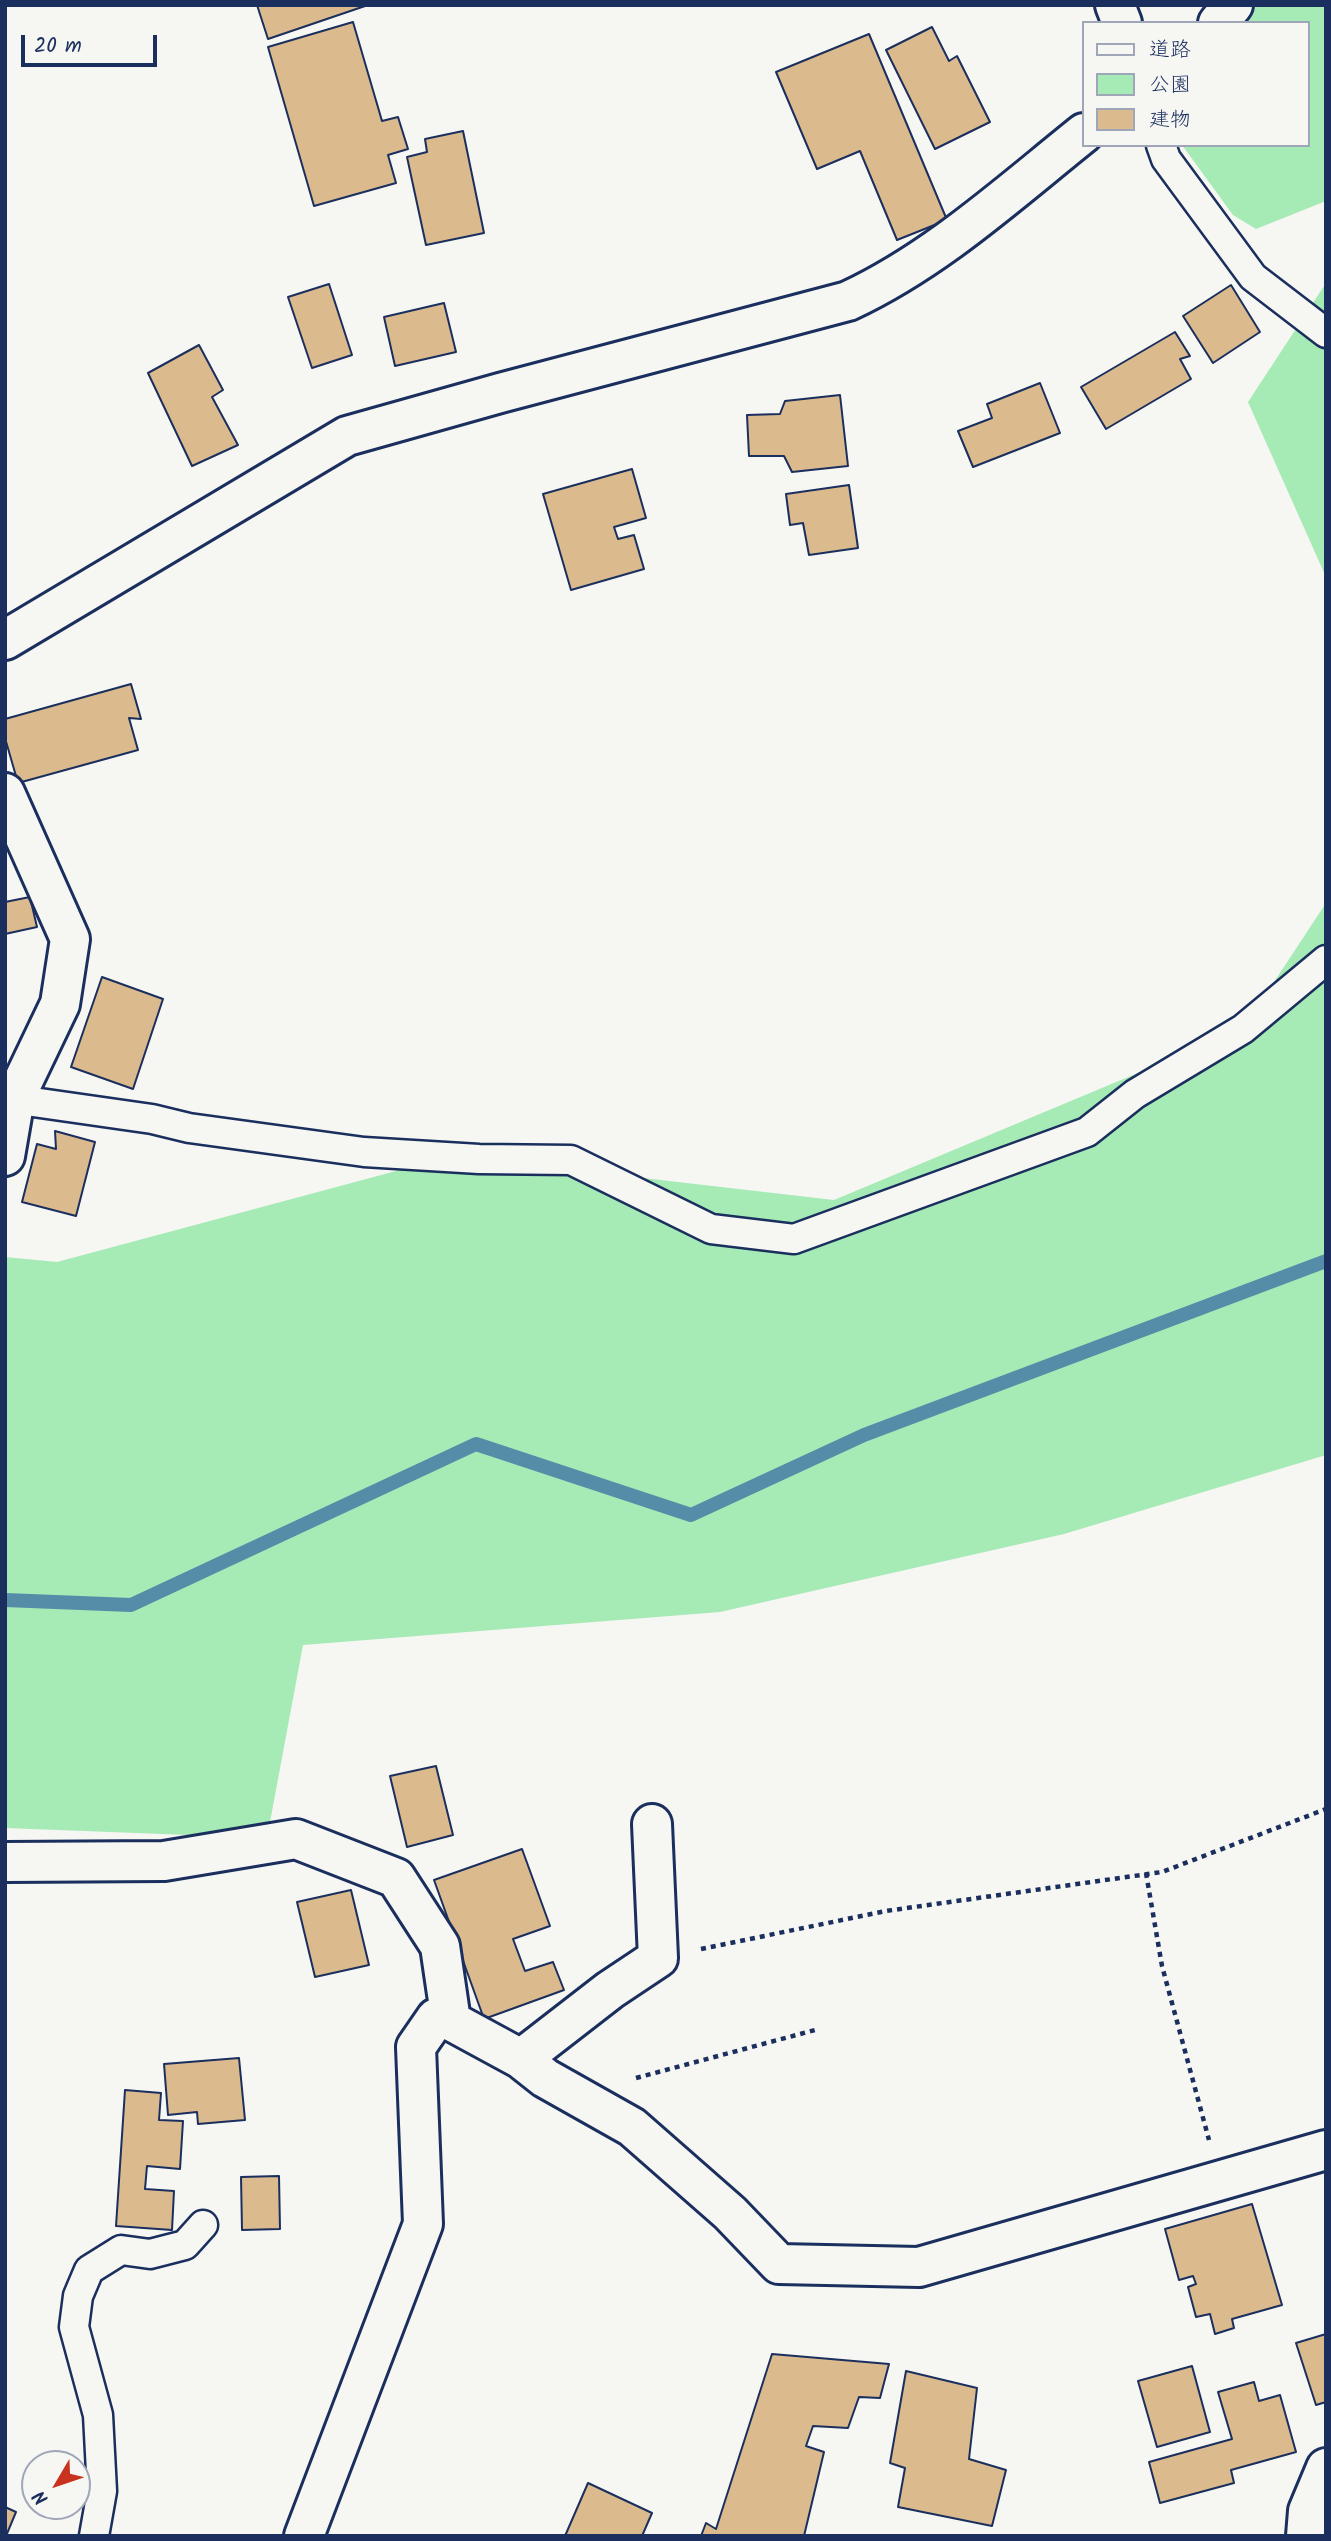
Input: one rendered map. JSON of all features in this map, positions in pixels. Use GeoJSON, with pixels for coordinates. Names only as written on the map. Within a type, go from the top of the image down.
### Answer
{"type":"FeatureCollection","features":[{"type":"Feature","properties":{"kind":"street"},"geometry":{"type":"LineString","coordinates":[[1220,21],[1233,5]]}},
{"type":"Feature","properties":{"kind":"street"},"geometry":{"type":"LineString","coordinates":[[5,640],[347,436],[848,301],[875,288],[943,246],[1082,135]]}},
{"type":"Feature","properties":{"kind":"street"},"geometry":{"type":"LineString","coordinates":[[5,793],[70,939],[60,1004],[10,1098],[5,1156]]}},
{"type":"Feature","properties":{"kind":"street"},"geometry":{"type":"LineString","coordinates":[[521,2059],[610,1990],[658,1958],[652,1824]]}},
{"type":"Feature","properties":{"kind":"street"},"geometry":{"type":"LineString","coordinates":[[5,1862],[164,1861],[296,1839],[396,1878],[440,1946],[451,2021]]}},
{"type":"Feature","properties":{"kind":"street"},"geometry":{"type":"LineString","coordinates":[[304,2536],[423,2224],[416,2047],[436,2018],[451,2021],[521,2059],[545,2078],[632,2127],[730,2213],[779,2264],[919,2267],[1220,2182],[1323,2161]]}},
{"type":"Feature","properties":{"kind":"street"},"geometry":{"type":"LineString","coordinates":[[1306,2536],[1308,2511],[1326,2468]]}},
{"type":"Feature","properties":{"kind":"lane"},"geometry":{"type":"LineString","coordinates":[[1162,147],[1166,159],[1254,277],[1326,333]]}},
{"type":"Feature","properties":{"kind":"lane"},"geometry":{"type":"LineString","coordinates":[[10,1098],[152,1119],[189,1128],[364,1152],[479,1159],[571,1160],[711,1229],[794,1239],[1087,1132],[1135,1094],[1243,1029],[1326,960]]}},
{"type":"Feature","properties":{"kind":"lane"},"geometry":{"type":"LineString","coordinates":[[94,2536],[102,2491],[98,2415],[74,2328],[78,2296],[89,2270],[121,2250],[150,2254],[185,2245],[202,2225]]}},
{"type":"Feature","properties":{"kind":"path"},"geometry":{"type":"LineString","coordinates":[[658,1958],[886,1911],[1162,1872],[1326,1810]]}},
{"type":"Feature","properties":{"kind":"path"},"geometry":{"type":"LineString","coordinates":[[1146,1873],[1162,1966],[1220,2182]]}},
{"type":"Feature","properties":{"kind":"path"},"geometry":{"type":"LineString","coordinates":[[574,2094],[815,2029]]}},
{"type":"Feature","properties":{"kind":"green space"},"geometry":{"type":"Polygon","coordinates":[[[1219,5],[1326,5],[1326,201],[1256,229],[1233,215],[1183,147],[1310,147],[1310,21],[1204,21],[1219,5]]]}},
{"type":"Feature","properties":{"kind":"green space"},"geometry":{"type":"Polygon","coordinates":[[[1326,283],[1326,577],[1248,402],[1326,283]]]}},
{"type":"Feature","properties":{"kind":"green space"},"geometry":{"type":"Polygon","coordinates":[[[1326,903],[1326,1455],[1064,1534],[720,1612],[303,1645],[267,1838],[5,1828],[5,1257],[57,1262],[452,1156],[834,1200],[1243,1029],[1326,903]]]}},
{"type":"Feature","properties":{"kind":"building"},"geometry":{"type":"Polygon","coordinates":[[[257,5],[368,5],[268,39],[257,5]]]}},
{"type":"Feature","properties":{"kind":"building"},"geometry":{"type":"Polygon","coordinates":[[[353,22],[382,121],[398,117],[408,149],[388,155],[396,183],[314,206],[268,47],[353,22]]]}},
{"type":"Feature","properties":{"kind":"building"},"geometry":{"type":"Polygon","coordinates":[[[932,27],[949,61],[957,56],[990,122],[935,149],[886,50],[932,27]]]}},
{"type":"Feature","properties":{"kind":"building"},"geometry":{"type":"Polygon","coordinates":[[[869,34],[947,220],[897,240],[860,151],[817,169],[776,72],[869,34]]]}},
{"type":"Feature","properties":{"kind":"building"},"geometry":{"type":"Polygon","coordinates":[[[463,131],[484,233],[426,245],[407,157],[427,152],[425,139],[463,131]]]}},
{"type":"Feature","properties":{"kind":"building"},"geometry":{"type":"Polygon","coordinates":[[[329,284],[352,355],[312,368],[288,297],[329,284]]]}},
{"type":"Feature","properties":{"kind":"building"},"geometry":{"type":"Polygon","coordinates":[[[1231,285],[1260,332],[1213,363],[1183,316],[1231,285]]]}},
{"type":"Feature","properties":{"kind":"building"},"geometry":{"type":"Polygon","coordinates":[[[444,303],[456,352],[395,366],[384,317],[444,303]]]}},
{"type":"Feature","properties":{"kind":"building"},"geometry":{"type":"Polygon","coordinates":[[[1175,332],[1190,356],[1180,359],[1191,379],[1106,429],[1081,387],[1175,332]]]}},
{"type":"Feature","properties":{"kind":"building"},"geometry":{"type":"Polygon","coordinates":[[[199,345],[223,390],[212,397],[238,445],[192,466],[148,373],[199,345]]]}},
{"type":"Feature","properties":{"kind":"building"},"geometry":{"type":"Polygon","coordinates":[[[1040,383],[1060,433],[973,467],[958,431],[992,418],[987,404],[1040,383]]]}},
{"type":"Feature","properties":{"kind":"building"},"geometry":{"type":"Polygon","coordinates":[[[840,395],[848,466],[792,472],[784,456],[749,456],[747,415],[780,414],[785,401],[840,395]]]}},
{"type":"Feature","properties":{"kind":"building"},"geometry":{"type":"Polygon","coordinates":[[[632,469],[646,518],[614,527],[618,539],[634,535],[644,569],[571,590],[543,494],[632,469]]]}},
{"type":"Feature","properties":{"kind":"building"},"geometry":{"type":"Polygon","coordinates":[[[849,485],[858,548],[809,555],[803,523],[790,525],[786,494],[849,485]]]}},
{"type":"Feature","properties":{"kind":"building"},"geometry":{"type":"Polygon","coordinates":[[[131,684],[141,719],[129,718],[138,750],[18,783],[5,738],[5,719],[131,684]]]}},
{"type":"Feature","properties":{"kind":"building"},"geometry":{"type":"Polygon","coordinates":[[[30,897],[37,927],[5,934],[5,902],[30,897]]]}},
{"type":"Feature","properties":{"kind":"building"},"geometry":{"type":"Polygon","coordinates":[[[102,977],[163,999],[133,1089],[71,1067],[102,977]]]}},
{"type":"Feature","properties":{"kind":"building"},"geometry":{"type":"Polygon","coordinates":[[[55,1131],[95,1142],[76,1216],[22,1202],[37,1144],[56,1149],[55,1131]]]}},
{"type":"Feature","properties":{"kind":"building"},"geometry":{"type":"Polygon","coordinates":[[[436,1766],[453,1835],[407,1847],[390,1776],[436,1766]]]}},
{"type":"Feature","properties":{"kind":"building"},"geometry":{"type":"Polygon","coordinates":[[[522,1849],[550,1926],[513,1939],[525,1971],[553,1962],[564,1990],[484,2019],[434,1880],[522,1849]]]}},
{"type":"Feature","properties":{"kind":"building"},"geometry":{"type":"Polygon","coordinates":[[[351,1890],[369,1965],[315,1977],[297,1902],[351,1890]]]}},
{"type":"Feature","properties":{"kind":"building"},"geometry":{"type":"Polygon","coordinates":[[[239,2058],[245,2120],[198,2124],[197,2112],[168,2115],[164,2064],[239,2058]]]}},
{"type":"Feature","properties":{"kind":"building"},"geometry":{"type":"Polygon","coordinates":[[[125,2090],[161,2093],[159,2120],[183,2121],[180,2169],[147,2166],[145,2189],[174,2191],[172,2230],[116,2226],[125,2090]]]}},
{"type":"Feature","properties":{"kind":"building"},"geometry":{"type":"Polygon","coordinates":[[[279,2176],[280,2229],[242,2230],[241,2177],[279,2176]]]}},
{"type":"Feature","properties":{"kind":"building"},"geometry":{"type":"Polygon","coordinates":[[[1252,2204],[1282,2305],[1232,2319],[1234,2328],[1215,2334],[1210,2314],[1196,2317],[1188,2287],[1196,2284],[1193,2276],[1179,2280],[1165,2229],[1252,2204]]]}},
{"type":"Feature","properties":{"kind":"building"},"geometry":{"type":"Polygon","coordinates":[[[1326,2334],[1326,2402],[1316,2405],[1296,2343],[1326,2334]]]}},
{"type":"Feature","properties":{"kind":"building"},"geometry":{"type":"Polygon","coordinates":[[[772,2354],[889,2364],[880,2398],[859,2397],[848,2428],[813,2426],[806,2446],[824,2452],[804,2536],[701,2536],[706,2523],[716,2529],[772,2354]]]}},
{"type":"Feature","properties":{"kind":"building"},"geometry":{"type":"Polygon","coordinates":[[[1192,2366],[1210,2432],[1157,2447],[1138,2381],[1192,2366]]]}},
{"type":"Feature","properties":{"kind":"building"},"geometry":{"type":"Polygon","coordinates":[[[906,2371],[977,2388],[969,2459],[1006,2470],[992,2526],[898,2507],[905,2468],[890,2463],[906,2371]]]}},
{"type":"Feature","properties":{"kind":"building"},"geometry":{"type":"Polygon","coordinates":[[[1254,2382],[1259,2401],[1280,2395],[1296,2452],[1231,2470],[1234,2483],[1160,2503],[1149,2462],[1232,2439],[1218,2392],[1254,2382]]]}},
{"type":"Feature","properties":{"kind":"building"},"geometry":{"type":"Polygon","coordinates":[[[588,2483],[652,2513],[642,2536],[565,2536],[588,2483]]]}},
{"type":"Feature","properties":{"kind":"building"},"geometry":{"type":"Polygon","coordinates":[[[5,2507],[16,2512],[6,2536],[5,2536],[5,2507]]]}},
{"type":"Feature","properties":{"kind":"waterway"},"geometry":{"type":"LineString","coordinates":[[5,1600],[131,1605],[476,1444],[691,1515],[864,1435],[1326,1261]]}}]}
